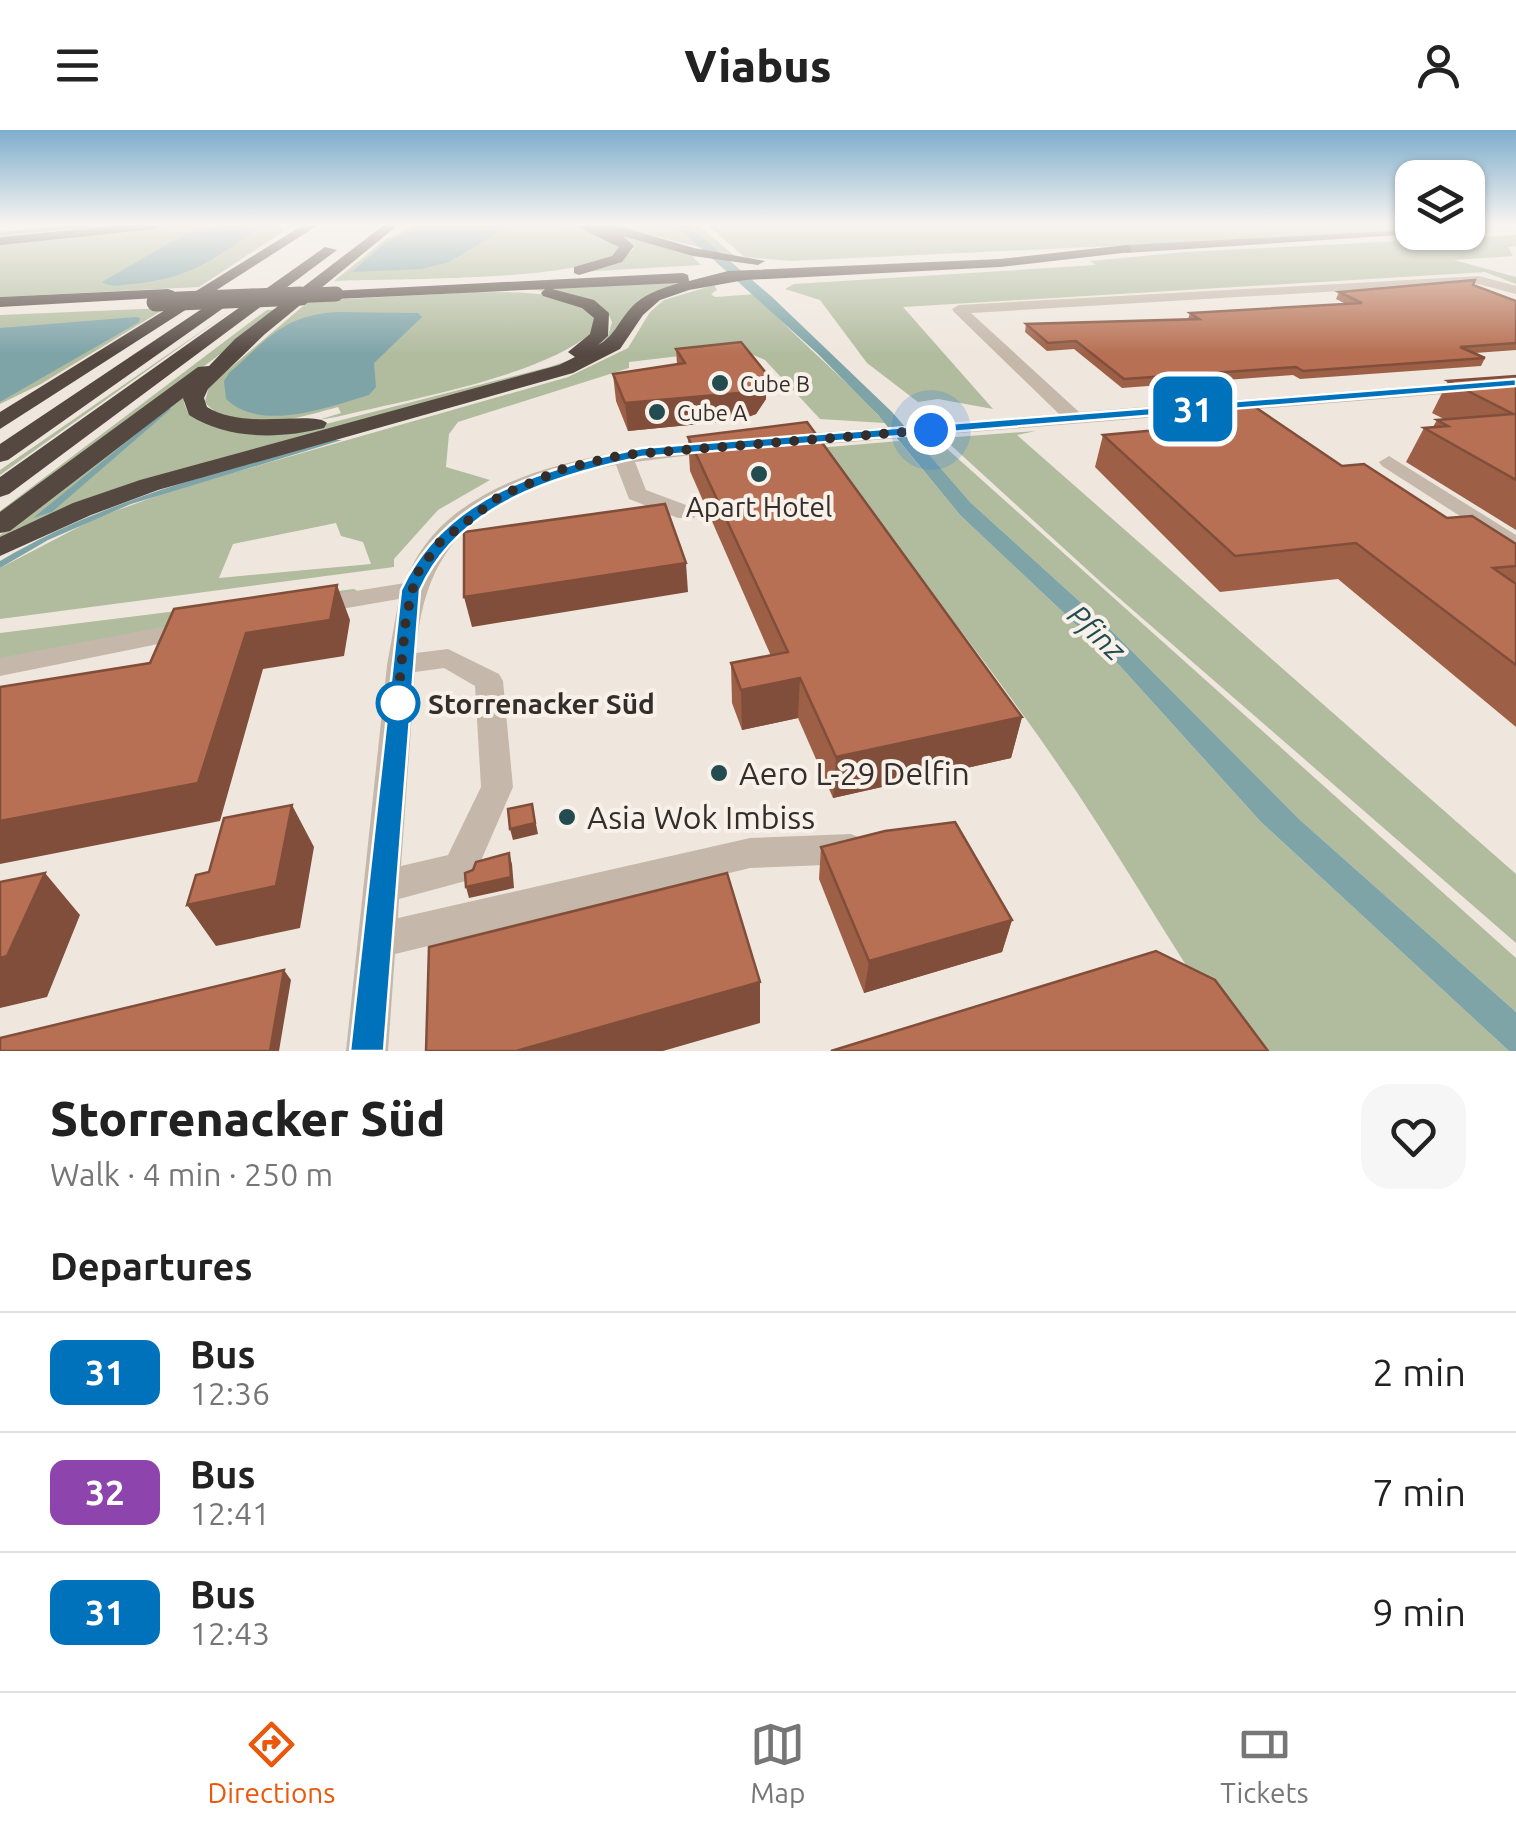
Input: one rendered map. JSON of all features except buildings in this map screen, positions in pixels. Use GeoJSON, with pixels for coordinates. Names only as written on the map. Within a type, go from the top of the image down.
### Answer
{"type":"FeatureCollection","features":[{"type":"Feature","properties":{"kind":"highway"},"geometry":{"type":"LineString","coordinates":[[0,422],[242,268]]}},
{"type":"Feature","properties":{"kind":"highway"},"geometry":{"type":"LineString","coordinates":[[0,454],[264,268]]}},
{"type":"Feature","properties":{"kind":"highway"},"geometry":{"type":"LineString","coordinates":[[0,489],[318,268]]}},
{"type":"Feature","properties":{"kind":"highway"},"geometry":{"type":"LineString","coordinates":[[329,268],[199,386],[194,398],[201,414],[232,425],[262,427],[352,417],[545,365],[591,344],[604,326],[598,311],[562,295],[468,284]]}},
{"type":"Feature","properties":{"kind":"highway"},"geometry":{"type":"LineString","coordinates":[[468,284],[590,268]]}},
{"type":"Feature","properties":{"kind":"highway"},"geometry":{"type":"LineString","coordinates":[[755,268],[802,268]]}},
{"type":"Feature","properties":{"kind":"highway"},"geometry":{"type":"LineString","coordinates":[[0,305],[706,276],[774,268]]}},
{"type":"Feature","properties":{"kind":"highway"},"geometry":{"type":"LineString","coordinates":[[0,548],[82,509],[149,485],[566,369],[613,345],[637,311],[654,297],[706,276]]}},
{"type":"Feature","properties":{"kind":"highway"},"geometry":{"type":"LineString","coordinates":[[0,525],[257,332]]}},
{"type":"Feature","properties":{"kind":"highway"},"geometry":{"type":"LineString","coordinates":[[0,408],[72,375]]}},
{"type":"Feature","properties":{"kind":"street"},"geometry":{"type":"LineString","coordinates":[[1074,418],[959,310],[1474,279],[1516,290]]}},
{"type":"Feature","properties":{"kind":"street"},"geometry":{"type":"LineString","coordinates":[[367,1051],[411,590],[423,562],[440,542],[500,496],[563,469],[622,455],[1516,383]]}},
{"type":"Feature","properties":{"kind":"street"},"geometry":{"type":"LineString","coordinates":[[622,455],[638,494],[686,513]]}},
{"type":"Feature","properties":{"kind":"street"},"geometry":{"type":"LineString","coordinates":[[1389,462],[1516,545]]}},
{"type":"Feature","properties":{"kind":"street"},"geometry":{"type":"LineString","coordinates":[[284,612],[411,590]]}},
{"type":"Feature","properties":{"kind":"street"},"geometry":{"type":"LineString","coordinates":[[0,667],[226,622]]}},
{"type":"Feature","properties":{"kind":"street"},"geometry":{"type":"LineString","coordinates":[[382,887],[460,868],[497,787],[489,681],[448,658],[401,666]]}},
{"type":"Feature","properties":{"kind":"street"},"geometry":{"type":"LineString","coordinates":[[377,942],[750,853],[883,846]]}},
{"type":"Feature","properties":{"kind":"green space"},"geometry":{"type":"Polygon","coordinates":[[[0,268],[228,268],[199,287],[0,297],[0,268]]]}},
{"type":"Feature","properties":{"kind":"green space"},"geometry":{"type":"Polygon","coordinates":[[[350,268],[573,268],[487,276],[334,281],[350,268]]]}},
{"type":"Feature","properties":{"kind":"green space"},"geometry":{"type":"Polygon","coordinates":[[[594,268],[649,268],[579,272],[594,268]]]}},
{"type":"Feature","properties":{"kind":"green space"},"geometry":{"type":"Polygon","coordinates":[[[1049,268],[1483,268],[1516,277],[1516,284],[1485,272],[903,307],[993,409],[938,399],[918,402],[867,363],[820,300],[785,289],[794,284],[1049,268]]]}},
{"type":"Feature","properties":{"kind":"green space"},"geometry":{"type":"Polygon","coordinates":[[[685,281],[659,292],[609,343],[575,362],[239,454],[0,541],[0,535],[188,393],[184,403],[189,415],[314,427],[549,367],[570,360],[608,336],[612,322],[608,313],[562,293],[527,289],[685,281]]]}},
{"type":"Feature","properties":{"kind":"green space"},"geometry":{"type":"Polygon","coordinates":[[[714,285],[717,290],[711,294],[715,297],[756,294],[885,423],[820,419],[765,360],[739,349],[629,362],[629,368],[458,422],[449,434],[446,467],[490,480],[438,510],[394,559],[394,567],[0,619],[0,568],[96,518],[176,489],[568,377],[628,348],[650,312],[664,300],[714,285]],[[336,523],[233,544],[219,578],[371,564],[363,542],[341,536],[336,523]]]}},
{"type":"Feature","properties":{"kind":"green space"},"geometry":{"type":"Polygon","coordinates":[[[476,292],[556,297],[596,319],[594,331],[541,362],[507,374],[336,417],[318,420],[341,413],[338,407],[287,420],[250,422],[233,420],[205,402],[209,386],[309,301],[476,292]]]}},
{"type":"Feature","properties":{"kind":"green space"},"geometry":{"type":"Polygon","coordinates":[[[166,308],[41,384],[0,404],[0,315],[166,308]]]}},
{"type":"Feature","properties":{"kind":"green space"},"geometry":{"type":"Polygon","coordinates":[[[281,309],[0,518],[0,511],[257,317],[267,310],[281,309]]]}},
{"type":"Feature","properties":{"kind":"green space"},"geometry":{"type":"Polygon","coordinates":[[[228,313],[0,475],[0,470],[228,313]]]}},
{"type":"Feature","properties":{"kind":"green space"},"geometry":{"type":"Polygon","coordinates":[[[1036,431],[1017,435],[1516,874],[1516,943],[1104,585],[943,438],[1036,431]]]}},
{"type":"Feature","properties":{"kind":"green space"},"geometry":{"type":"Polygon","coordinates":[[[935,438],[1516,958],[1516,1012],[1299,819],[1110,629],[970,502],[916,440],[935,438]]]}},
{"type":"Feature","properties":{"kind":"green space"},"geometry":{"type":"Polygon","coordinates":[[[899,441],[960,515],[1120,666],[1261,822],[1509,1051],[1243,1051],[1029,722],[817,448],[899,441]]]}},
{"type":"Feature","properties":{"kind":"green space"},"geometry":{"type":"Polygon","coordinates":[[[354,589],[359,592],[0,663],[0,633],[354,589]]]}},
{"type":"Feature","properties":{"kind":"water"},"geometry":{"type":"Polygon","coordinates":[[[126,268],[194,268],[153,281],[113,286],[102,282],[126,268]]]}},
{"type":"Feature","properties":{"kind":"water"},"geometry":{"type":"Polygon","coordinates":[[[356,268],[426,268],[422,269],[352,272],[356,268]]]}},
{"type":"Feature","properties":{"kind":"water","name":"Pfinz"},"geometry":{"type":"Polygon","coordinates":[[[723,268],[738,268],[772,297],[892,412],[970,502],[1110,629],[1299,819],[1516,1012],[1516,1051],[1509,1051],[1261,822],[1120,666],[960,515],[878,415],[817,353],[723,268]]]}},
{"type":"Feature","properties":{"kind":"water"},"geometry":{"type":"Polygon","coordinates":[[[337,312],[418,313],[422,317],[374,363],[376,387],[369,395],[315,411],[276,416],[241,409],[226,399],[224,381],[229,373],[277,331],[303,318],[337,312]]]}},
{"type":"Feature","properties":{"kind":"water"},"geometry":{"type":"Polygon","coordinates":[[[136,317],[139,322],[0,402],[0,328],[136,317]]]}},
{"type":"Feature","properties":{"kind":"water"},"geometry":{"type":"Polygon","coordinates":[[[171,409],[52,512],[33,518],[171,409]]]}},
{"type":"Feature","properties":{"kind":"water"},"geometry":{"type":"Polygon","coordinates":[[[342,440],[131,504],[48,540],[0,568],[0,561],[39,540],[120,504],[342,440]]]}},
{"type":"Feature","properties":{"kind":"bus line","name":"31"},"geometry":{"type":"LineString","coordinates":[[367,1051],[411,590],[423,562],[440,542],[500,496],[563,469],[622,455],[1516,383]]}},
{"type":"Feature","properties":{"kind":"place","name":"Cube B"},"geometry":{"type":"Point","coordinates":[720,383]}},
{"type":"Feature","properties":{"kind":"place","name":"Cube A"},"geometry":{"type":"Point","coordinates":[657,412]}},
{"type":"Feature","properties":{"kind":"place","name":"Apart Hotel"},"geometry":{"type":"Point","coordinates":[759,474]}},
{"type":"Feature","properties":{"kind":"place","name":"Storrenacker Süd"},"geometry":{"type":"Point","coordinates":[398,703]}},
{"type":"Feature","properties":{"kind":"place","name":"Aero L-29 Delfin"},"geometry":{"type":"Point","coordinates":[719,773]}},
{"type":"Feature","properties":{"kind":"place","name":"Asia Wok Imbiss"},"geometry":{"type":"Point","coordinates":[567,817]}},
{"type":"Feature","properties":{"kind":"route"},"geometry":{"type":"LineString","coordinates":[[398,703],[397,708],[406,618],[416,575],[457,526],[500,496],[563,469],[622,455],[931,430]]}}]}
